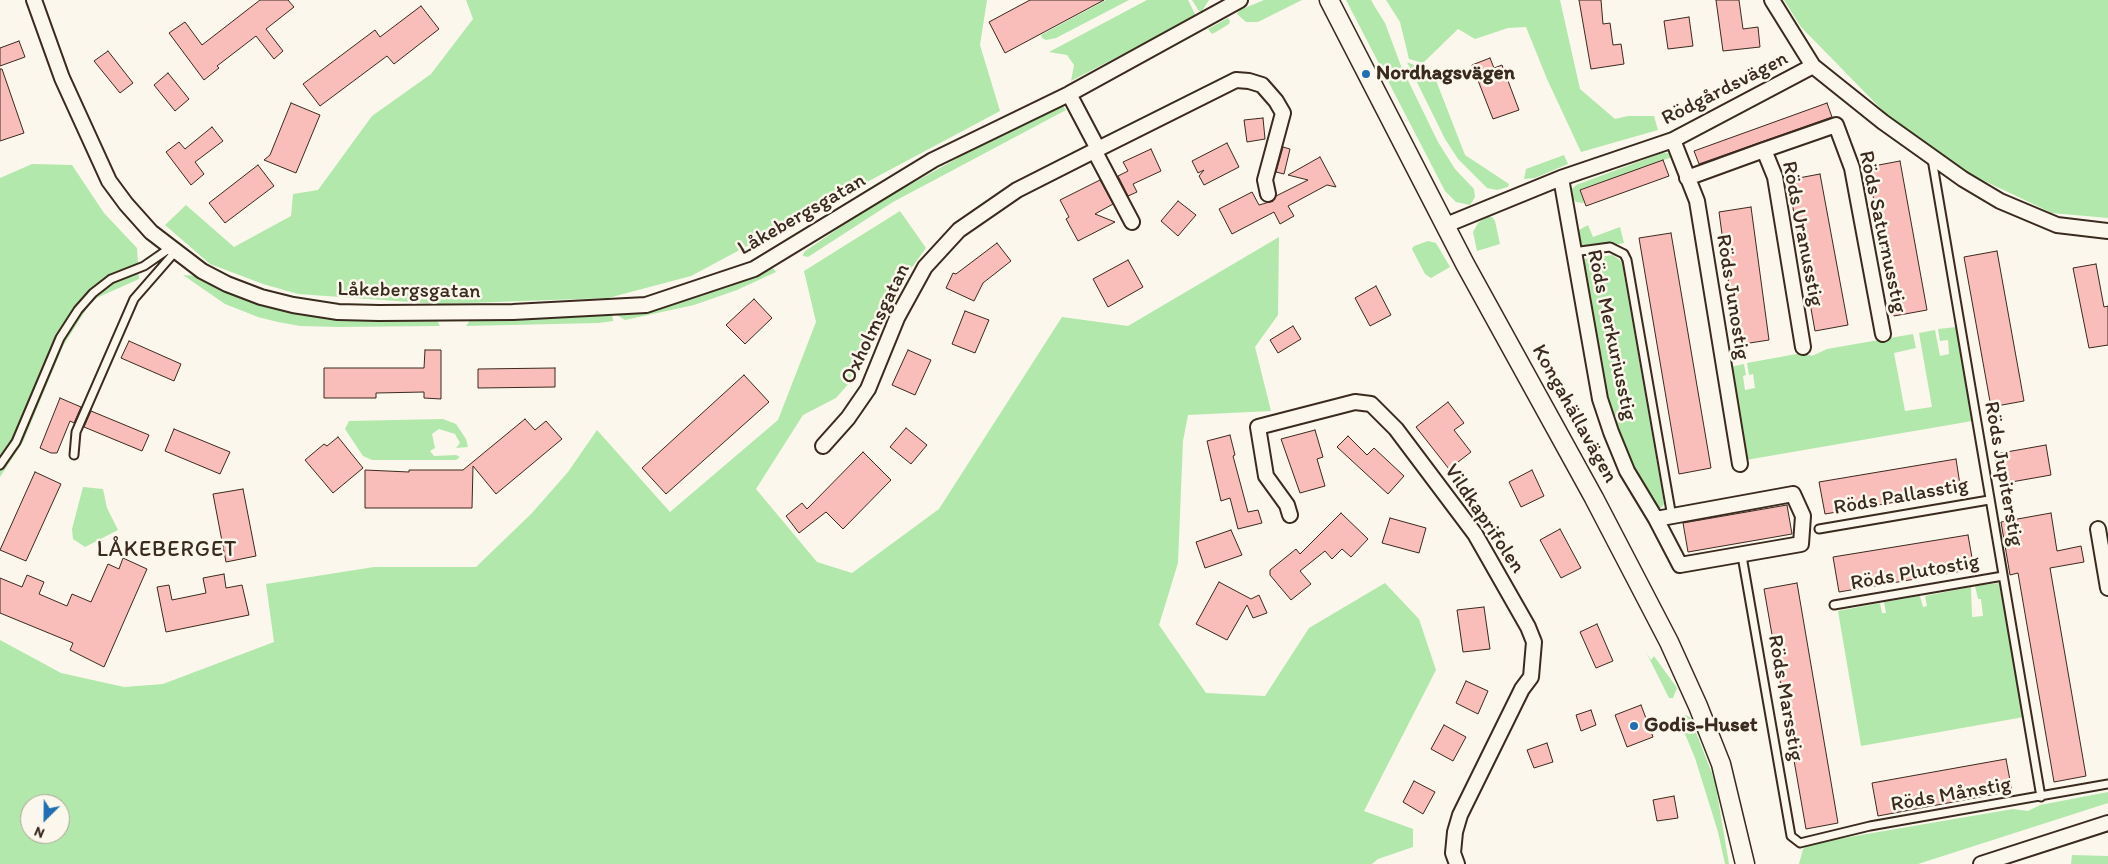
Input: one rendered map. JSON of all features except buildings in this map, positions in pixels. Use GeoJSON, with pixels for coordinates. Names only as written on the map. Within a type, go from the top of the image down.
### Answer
{"type":"FeatureCollection","features":[{"type":"Feature","properties":{"kind":"street","name":"Låkebergsgatan"},"geometry":{"type":"LineString","coordinates":[[34,0],[62,78],[109,181],[126,204],[173,250],[227,284],[293,306],[338,312],[378,313],[513,312],[646,305],[754,269],[933,160],[1069,94],[1225,3],[1240,0]]}},
{"type":"Feature","properties":{"kind":"street","name":"Kongahällavägen"},"geometry":{"type":"LineString","coordinates":[[1329,0],[1446,226],[1594,498],[1672,650],[1721,764],[1745,864]]}},
{"type":"Feature","properties":{"kind":"street"},"geometry":{"type":"LineString","coordinates":[[1772,0],[1813,66]]}},
{"type":"Feature","properties":{"kind":"street","name":"Rödgårdsvägen"},"geometry":{"type":"LineString","coordinates":[[1446,226],[1561,178],[1673,140],[1813,66],[1875,116],[2000,202],[2030,216],[2057,225],[2108,232]]}},
{"type":"Feature","properties":{"kind":"street","name":"Oxholmsgatan"},"geometry":{"type":"LineString","coordinates":[[823,446],[848,418],[868,389],[897,318],[925,267],[959,230],[1017,190],[1236,80],[1262,85],[1276,101],[1283,113],[1265,180],[1268,194]]}},
{"type":"Feature","properties":{"kind":"street"},"geometry":{"type":"LineString","coordinates":[[1069,94],[1132,222]]}},
{"type":"Feature","properties":{"kind":"street","name":"Röds Saturnusstig"},"geometry":{"type":"LineString","coordinates":[[1764,150],[1836,125],[1852,168],[1883,334]]}},
{"type":"Feature","properties":{"kind":"street","name":"Röds Junostig"},"geometry":{"type":"LineString","coordinates":[[1673,140],[1696,201],[1740,464]]}},
{"type":"Feature","properties":{"kind":"street","name":"Röds Uranusstig"},"geometry":{"type":"LineString","coordinates":[[1687,178],[1764,150],[1775,177],[1803,347]]}},
{"type":"Feature","properties":{"kind":"street","name":"Röds Merkuriusstig"},"geometry":{"type":"LineString","coordinates":[[1561,178],[1600,399],[1627,471],[1656,519],[1680,566],[1801,544],[1803,516],[1793,494],[1656,519]]}},
{"type":"Feature","properties":{"kind":"street","name":"Vildkaprifolen"},"geometry":{"type":"LineString","coordinates":[[1290,515],[1287,505],[1266,476],[1258,427],[1355,402],[1371,404],[1396,429],[1475,534],[1528,627],[1534,642],[1531,677],[1522,689],[1460,815],[1455,832],[1453,853],[1457,864]]}},
{"type":"Feature","properties":{"kind":"street"},"geometry":{"type":"LineString","coordinates":[[2098,529],[2108,588]]}},
{"type":"Feature","properties":{"kind":"street"},"geometry":{"type":"LineString","coordinates":[[1981,864],[2108,823]]}},
{"type":"Feature","properties":{"kind":"lane","name":"Röds Jupiterstig"},"geometry":{"type":"LineString","coordinates":[[1931,156],[2041,797]]}},
{"type":"Feature","properties":{"kind":"lane"},"geometry":{"type":"LineString","coordinates":[[1573,252],[1610,247],[1624,254],[1627,260],[1672,517]]}},
{"type":"Feature","properties":{"kind":"lane"},"geometry":{"type":"LineString","coordinates":[[74,455],[76,432],[134,299],[173,250]]}},
{"type":"Feature","properties":{"kind":"lane"},"geometry":{"type":"LineString","coordinates":[[0,465],[16,442],[60,338],[78,310],[93,293],[112,279],[144,266],[173,250]]}},
{"type":"Feature","properties":{"kind":"lane","name":"Röds Pallasstig"},"geometry":{"type":"LineString","coordinates":[[1819,529],[1989,500]]}},
{"type":"Feature","properties":{"kind":"lane","name":"Röds Marsstig"},"geometry":{"type":"LineString","coordinates":[[1742,556],[1791,836],[1800,842]]}},
{"type":"Feature","properties":{"kind":"lane","name":"Röds Plutostig"},"geometry":{"type":"LineString","coordinates":[[1834,605],[2003,576]]}},
{"type":"Feature","properties":{"kind":"lane","name":"Röds Månstig"},"geometry":{"type":"LineString","coordinates":[[1800,842],[1870,826],[2108,784]]}},
{"type":"Feature","properties":{"kind":"green space"},"geometry":{"type":"Polygon","coordinates":[[[466,0],[987,0],[980,45],[1000,111],[691,276],[608,298],[439,304],[298,294],[263,284],[210,264],[165,225],[186,205],[234,247],[291,216],[293,194],[318,190],[372,116],[431,74],[473,19],[466,0]]]}},
{"type":"Feature","properties":{"kind":"green space"},"geometry":{"type":"Polygon","coordinates":[[[1106,0],[1129,0],[1056,38],[1046,40],[1042,38],[1041,35],[1106,0]]]}},
{"type":"Feature","properties":{"kind":"green space"},"geometry":{"type":"Polygon","coordinates":[[[1147,0],[1188,0],[1196,16],[1071,81],[1074,65],[1067,55],[1049,52],[1147,0]]]}},
{"type":"Feature","properties":{"kind":"green space"},"geometry":{"type":"Polygon","coordinates":[[[1192,0],[1209,0],[1202,11],[1199,11],[1192,0]]]}},
{"type":"Feature","properties":{"kind":"green space"},"geometry":{"type":"Polygon","coordinates":[[[1264,0],[1302,0],[1258,22],[1246,22],[1237,14],[1240,10],[1264,0]]]}},
{"type":"Feature","properties":{"kind":"green space"},"geometry":{"type":"Polygon","coordinates":[[[1346,0],[1371,0],[1385,23],[1401,66],[1438,142],[1455,169],[1474,189],[1475,197],[1470,205],[1456,202],[1445,191],[1346,0]]]}},
{"type":"Feature","properties":{"kind":"green space"},"geometry":{"type":"Polygon","coordinates":[[[1386,0],[1560,0],[1580,89],[1615,119],[1628,116],[1654,116],[1658,130],[1581,152],[1547,79],[1526,27],[1508,28],[1475,39],[1458,29],[1423,63],[1409,59],[1400,22],[1386,0]]]}},
{"type":"Feature","properties":{"kind":"green space"},"geometry":{"type":"Polygon","coordinates":[[[1784,0],[2108,0],[2108,218],[2052,213],[1972,175],[1887,115],[1801,27],[1784,0]]]}},
{"type":"Feature","properties":{"kind":"green space"},"geometry":{"type":"Polygon","coordinates":[[[1228,18],[1229,24],[1216,32],[1212,34],[1208,29],[1228,18]]]}},
{"type":"Feature","properties":{"kind":"green space"},"geometry":{"type":"Polygon","coordinates":[[[1407,62],[1438,75],[1437,83],[1465,155],[1509,184],[1508,187],[1497,190],[1487,188],[1458,159],[1445,139],[1407,62]]]}},
{"type":"Feature","properties":{"kind":"green space"},"geometry":{"type":"Polygon","coordinates":[[[1061,104],[1066,110],[893,202],[808,257],[803,256],[804,252],[868,208],[983,144],[1061,104]]]}},
{"type":"Feature","properties":{"kind":"green space"},"geometry":{"type":"Polygon","coordinates":[[[1662,153],[1669,153],[1672,157],[1580,190],[1584,203],[1576,202],[1573,198],[1572,189],[1576,185],[1662,153]]]}},
{"type":"Feature","properties":{"kind":"green space"},"geometry":{"type":"Polygon","coordinates":[[[1564,155],[1568,164],[1535,178],[1524,179],[1526,169],[1564,155]]]}},
{"type":"Feature","properties":{"kind":"green space"},"geometry":{"type":"Polygon","coordinates":[[[32,164],[72,165],[104,213],[137,248],[139,279],[92,300],[63,346],[23,442],[0,477],[0,178],[32,164]]]}},
{"type":"Feature","properties":{"kind":"green space"},"geometry":{"type":"Polygon","coordinates":[[[900,211],[926,248],[885,304],[857,374],[836,398],[803,415],[756,489],[817,562],[852,573],[939,509],[1062,317],[1128,326],[1279,237],[1278,315],[1255,347],[1271,411],[1188,415],[1183,441],[1178,563],[1159,625],[1206,693],[1265,696],[1309,628],[1385,583],[1419,619],[1436,670],[1364,811],[1413,829],[1413,847],[1378,859],[1372,864],[0,864],[0,640],[61,673],[124,687],[163,684],[274,642],[266,584],[374,567],[476,567],[532,513],[568,472],[597,430],[670,512],[778,420],[816,322],[804,271],[900,211]]]}},
{"type":"Feature","properties":{"kind":"green space"},"geometry":{"type":"Polygon","coordinates":[[[1487,217],[1492,217],[1495,221],[1500,244],[1477,251],[1473,232],[1478,223],[1487,217]]]}},
{"type":"Feature","properties":{"kind":"green space"},"geometry":{"type":"Polygon","coordinates":[[[1588,225],[1593,237],[1620,227],[1624,243],[1589,249],[1584,248],[1580,242],[1579,230],[1588,225]]]}},
{"type":"Feature","properties":{"kind":"green space"},"geometry":{"type":"Polygon","coordinates":[[[1428,241],[1436,243],[1450,267],[1431,278],[1425,274],[1412,249],[1414,246],[1428,241]]]}},
{"type":"Feature","properties":{"kind":"green space"},"geometry":{"type":"Polygon","coordinates":[[[1613,255],[1622,262],[1663,497],[1664,504],[1661,508],[1655,506],[1625,448],[1611,410],[1606,388],[1583,262],[1585,259],[1613,255]]]}},
{"type":"Feature","properties":{"kind":"green space"},"geometry":{"type":"Polygon","coordinates":[[[770,268],[776,272],[737,290],[694,305],[625,320],[617,315],[680,302],[770,268]]]}},
{"type":"Feature","properties":{"kind":"green space"},"geometry":{"type":"Polygon","coordinates":[[[183,275],[198,276],[278,307],[305,315],[364,320],[432,319],[437,320],[440,326],[338,327],[300,326],[278,322],[258,317],[225,304],[183,275]]]}},
{"type":"Feature","properties":{"kind":"green space"},"geometry":{"type":"Polygon","coordinates":[[[612,314],[613,321],[599,323],[466,326],[471,319],[583,317],[612,314]]]}},
{"type":"Feature","properties":{"kind":"green space"},"geometry":{"type":"Polygon","coordinates":[[[1956,327],[1972,421],[1746,460],[1730,367],[1744,364],[1746,375],[1743,376],[1745,390],[1755,388],[1753,374],[1749,375],[1747,363],[1802,353],[1812,356],[1827,349],[1913,334],[1916,348],[1894,353],[1905,411],[1932,407],[1919,333],[1935,330],[1940,356],[1949,354],[1948,340],[1940,341],[1938,329],[1956,327]]]}},
{"type":"Feature","properties":{"kind":"green space"},"geometry":{"type":"Polygon","coordinates":[[[443,419],[456,424],[466,439],[468,447],[456,448],[460,443],[455,434],[439,429],[432,434],[435,448],[430,451],[434,456],[456,455],[460,457],[456,460],[372,460],[363,456],[345,429],[349,421],[443,419]]]}},
{"type":"Feature","properties":{"kind":"green space"},"geometry":{"type":"Polygon","coordinates":[[[83,487],[103,489],[107,508],[118,530],[85,547],[73,539],[72,529],[83,487]]]}},
{"type":"Feature","properties":{"kind":"green space"},"geometry":{"type":"Polygon","coordinates":[[[1999,583],[2024,717],[1861,746],[1838,611],[1880,603],[1882,613],[1886,613],[1884,602],[1920,596],[1923,607],[1927,606],[1925,596],[1971,587],[1972,617],[1983,616],[1981,599],[1978,599],[1975,586],[1999,583]]]}},
{"type":"Feature","properties":{"kind":"green space"},"geometry":{"type":"Polygon","coordinates":[[[1646,652],[1651,660],[1654,656],[1677,688],[1673,698],[1669,698],[1646,652]]]}},
{"type":"Feature","properties":{"kind":"green space"},"geometry":{"type":"Polygon","coordinates":[[[1685,715],[1690,717],[1715,781],[1729,864],[1725,864],[1718,832],[1695,758],[1680,722],[1685,715]]]}},
{"type":"Feature","properties":{"kind":"green space"},"geometry":{"type":"Polygon","coordinates":[[[2108,792],[2108,803],[1918,864],[1799,864],[1803,849],[1808,844],[2013,809],[2028,811],[2040,805],[2108,792]]]}},
{"type":"Feature","properties":{"kind":"green space"},"geometry":{"type":"Polygon","coordinates":[[[2072,855],[2108,856],[2108,864],[2071,864],[2072,855]]]}},
{"type":"Feature","properties":{"kind":"place","name":"Nordhagsvägen"},"geometry":{"type":"Point","coordinates":[1366,74]}},
{"type":"Feature","properties":{"kind":"place","name":"Godis-Huset"},"geometry":{"type":"Point","coordinates":[1634,726]}},
{"type":"Feature","properties":{"kind":"district","name":"LÅKEBERGET"},"geometry":{"type":"Point","coordinates":[167,550]}}]}
